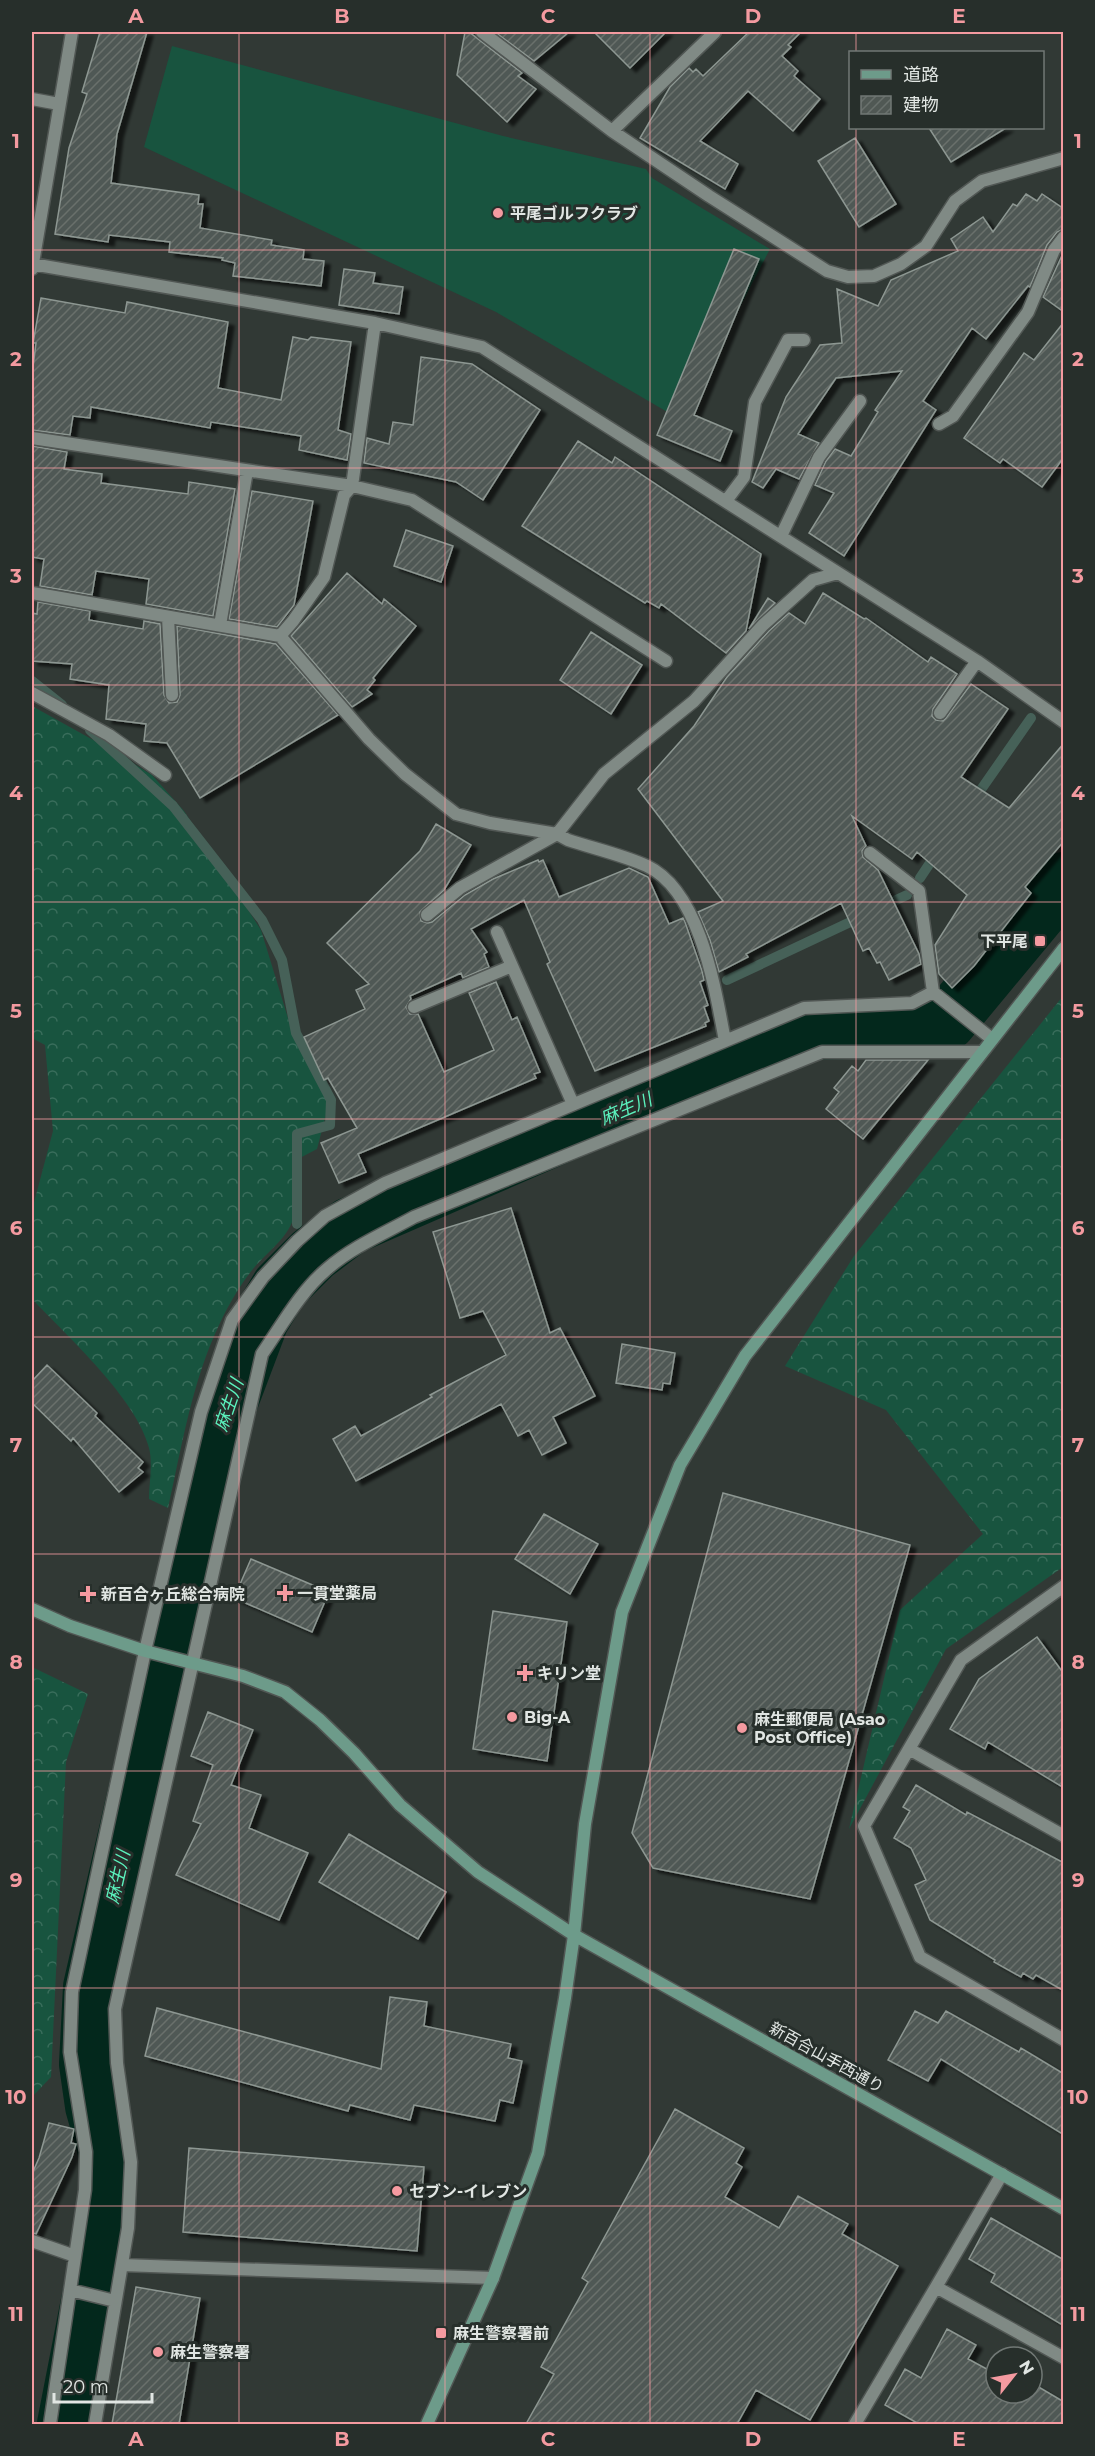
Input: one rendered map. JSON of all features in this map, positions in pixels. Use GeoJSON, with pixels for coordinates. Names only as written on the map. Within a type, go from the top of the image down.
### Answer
{"type":"FeatureCollection","features":[{"type":"Feature","properties":{"kind":"street"},"geometry":{"type":"LineString","coordinates":[[32,269],[72,32]]}},
{"type":"Feature","properties":{"kind":"street"},"geometry":{"type":"LineString","coordinates":[[482,32],[612,131],[709,196],[827,271],[848,277],[874,276],[901,264],[926,246],[955,201],[982,181],[1064,158]]}},
{"type":"Feature","properties":{"kind":"street"},"geometry":{"type":"LineString","coordinates":[[612,131],[715,32]]}},
{"type":"Feature","properties":{"kind":"street"},"geometry":{"type":"LineString","coordinates":[[32,99],[59,104]]}},
{"type":"Feature","properties":{"kind":"street"},"geometry":{"type":"LineString","coordinates":[[939,424],[953,416],[1028,312],[1054,250],[1064,237]]}},
{"type":"Feature","properties":{"kind":"street"},"geometry":{"type":"LineString","coordinates":[[32,264],[375,323],[482,346],[977,662],[1064,722]]}},
{"type":"Feature","properties":{"kind":"street"},"geometry":{"type":"LineString","coordinates":[[280,636],[324,577],[344,495],[352,486],[375,323]]}},
{"type":"Feature","properties":{"kind":"street"},"geometry":{"type":"LineString","coordinates":[[726,501],[744,477],[755,402],[788,340],[804,340]]}},
{"type":"Feature","properties":{"kind":"street"},"geometry":{"type":"LineString","coordinates":[[781,536],[819,457],[860,400]]}},
{"type":"Feature","properties":{"kind":"street"},"geometry":{"type":"LineString","coordinates":[[32,438],[352,486],[412,500],[666,661]]}},
{"type":"Feature","properties":{"kind":"street"},"geometry":{"type":"LineString","coordinates":[[220,626],[247,471]]}},
{"type":"Feature","properties":{"kind":"street"},"geometry":{"type":"LineString","coordinates":[[427,915],[460,888],[558,834],[604,774],[708,688],[763,625],[813,580],[838,573]]}},
{"type":"Feature","properties":{"kind":"street"},"geometry":{"type":"LineString","coordinates":[[32,593],[280,636],[369,739],[398,767],[456,814],[490,823],[558,834],[568,840],[647,866],[671,882],[694,921],[713,974],[725,1041]]}},
{"type":"Feature","properties":{"kind":"street"},"geometry":{"type":"LineString","coordinates":[[168,616],[172,695]]}},
{"type":"Feature","properties":{"kind":"street"},"geometry":{"type":"LineString","coordinates":[[940,713],[977,662]]}},
{"type":"Feature","properties":{"kind":"street"},"geometry":{"type":"LineString","coordinates":[[32,693],[109,735],[165,775]]}},
{"type":"Feature","properties":{"kind":"street"},"geometry":{"type":"LineString","coordinates":[[870,853],[919,891],[933,992],[992,1039]]}},
{"type":"Feature","properties":{"kind":"street"},"geometry":{"type":"LineString","coordinates":[[496,932],[573,1104]]}},
{"type":"Feature","properties":{"kind":"street"},"geometry":{"type":"LineString","coordinates":[[427,2424],[493,2278],[538,2153],[574,1935],[585,1824],[622,1612],[680,1465],[745,1356],[1064,948]]}},
{"type":"Feature","properties":{"kind":"street"},"geometry":{"type":"LineString","coordinates":[[414,1008],[512,966]]}},
{"type":"Feature","properties":{"kind":"street"},"geometry":{"type":"LineString","coordinates":[[50,2424],[74,2291],[75,2256],[86,2190],[86,2152],[70,2052],[72,1992],[151,1653],[201,1412],[232,1320],[263,1277],[297,1241],[325,1216],[385,1183],[804,1008],[912,1003],[933,992]]}},
{"type":"Feature","properties":{"kind":"street"},"geometry":{"type":"LineString","coordinates":[[95,2424],[110,2300],[122,2265],[128,2228],[130,2162],[117,2063],[115,2009],[190,1661],[262,1354],[299,1300],[327,1269],[361,1246],[414,1217],[822,1052],[982,1052]]}},
{"type":"Feature","properties":{"kind":"street"},"geometry":{"type":"LineString","coordinates":[[1064,1586],[961,1660],[864,1826],[920,1957],[1064,2040]]}},
{"type":"Feature","properties":{"kind":"street","name":"新百合山手西通り"},"geometry":{"type":"LineString","coordinates":[[32,1609],[70,1626],[151,1653],[243,1676],[285,1692],[320,1720],[354,1753],[400,1805],[478,1872],[574,1935],[1064,2209]]}},
{"type":"Feature","properties":{"kind":"street"},"geometry":{"type":"LineString","coordinates":[[909,1749],[1064,1836]]}},
{"type":"Feature","properties":{"kind":"street"},"geometry":{"type":"LineString","coordinates":[[855,2424],[1002,2174]]}},
{"type":"Feature","properties":{"kind":"street"},"geometry":{"type":"LineString","coordinates":[[32,2241],[75,2256]]}},
{"type":"Feature","properties":{"kind":"street"},"geometry":{"type":"LineString","coordinates":[[122,2265],[493,2278]]}},
{"type":"Feature","properties":{"kind":"street"},"geometry":{"type":"LineString","coordinates":[[936,2286],[1064,2358]]}},
{"type":"Feature","properties":{"kind":"street"},"geometry":{"type":"LineString","coordinates":[[74,2291],[110,2300]]}},
{"type":"Feature","properties":{"kind":"green space","name":"平尾ゴルフクラブ"},"geometry":{"type":"Polygon","coordinates":[[[172,46],[503,136],[646,169],[652,178],[770,249],[681,420],[496,312],[144,147],[172,46]]]}},
{"type":"Feature","properties":{"kind":"green space"},"geometry":{"type":"Polygon","coordinates":[[[32,706],[152,775],[184,811],[261,930],[291,1028],[330,1099],[317,1149],[296,1160],[295,1205],[290,1226],[258,1263],[235,1295],[210,1345],[189,1414],[168,1508],[149,1499],[151,1467],[149,1448],[131,1409],[81,1349],[32,1299],[32,1210],[53,1131],[45,1045],[32,1038],[32,706]]]}},
{"type":"Feature","properties":{"kind":"green space"},"geometry":{"type":"Polygon","coordinates":[[[1063,996],[1063,1567],[946,1649],[849,1829],[900,1610],[983,1534],[886,1410],[785,1366],[854,1256],[1063,996]]]}},
{"type":"Feature","properties":{"kind":"green space"},"geometry":{"type":"Polygon","coordinates":[[[32,1667],[88,1694],[66,1762],[51,2077],[32,2097],[32,1667]]]}},
{"type":"Feature","properties":{"kind":"building"},"geometry":{"type":"Polygon","coordinates":[[[100,32],[147,32],[117,134],[111,183],[199,195],[198,204],[203,204],[200,228],[272,240],[271,245],[304,250],[303,259],[324,261],[321,286],[233,276],[235,263],[222,260],[223,258],[169,252],[170,242],[109,235],[108,242],[55,234],[69,148],[87,94],[82,92],[100,32]]]}},
{"type":"Feature","properties":{"kind":"building"},"geometry":{"type":"Polygon","coordinates":[[[465,32],[469,32],[522,73],[518,76],[536,89],[507,122],[457,75],[465,32]]]}},
{"type":"Feature","properties":{"kind":"building"},"geometry":{"type":"Polygon","coordinates":[[[495,32],[569,32],[534,61],[495,32]]]}},
{"type":"Feature","properties":{"kind":"building"},"geometry":{"type":"Polygon","coordinates":[[[594,32],[666,32],[630,68],[594,32]]]}},
{"type":"Feature","properties":{"kind":"building"},"geometry":{"type":"Polygon","coordinates":[[[749,32],[801,32],[788,45],[791,47],[782,56],[798,71],[794,76],[820,99],[793,131],[748,91],[700,141],[738,164],[725,189],[640,138],[670,87],[689,68],[693,72],[696,69],[703,76],[749,32]]]}},
{"type":"Feature","properties":{"kind":"building"},"geometry":{"type":"Polygon","coordinates":[[[930,129],[1004,129],[951,162],[930,129]]]}},
{"type":"Feature","properties":{"kind":"building"},"geometry":{"type":"Polygon","coordinates":[[[855,138],[896,204],[859,227],[818,161],[855,138]]]}},
{"type":"Feature","properties":{"kind":"building"},"geometry":{"type":"Polygon","coordinates":[[[1026,194],[1037,201],[1042,194],[1064,209],[1064,229],[1057,232],[1047,245],[1030,287],[1028,286],[986,339],[972,328],[923,401],[936,410],[844,556],[809,533],[834,493],[815,485],[826,461],[835,449],[851,456],[878,412],[875,410],[902,371],[836,378],[798,434],[819,443],[799,479],[776,469],[763,488],[752,482],[786,397],[820,345],[842,343],[837,289],[878,306],[891,280],[958,251],[951,239],[983,217],[993,232],[1013,204],[1017,206],[1026,194]]]}},
{"type":"Feature","properties":{"kind":"building"},"geometry":{"type":"Polygon","coordinates":[[[734,249],[759,259],[694,415],[732,431],[720,461],[657,435],[734,249]]]}},
{"type":"Feature","properties":{"kind":"building"},"geometry":{"type":"Polygon","coordinates":[[[1064,251],[1064,312],[1043,297],[1064,251]]]}},
{"type":"Feature","properties":{"kind":"building"},"geometry":{"type":"Polygon","coordinates":[[[344,269],[375,273],[373,283],[403,287],[399,314],[339,305],[344,269]]]}},
{"type":"Feature","properties":{"kind":"building"},"geometry":{"type":"Polygon","coordinates":[[[41,298],[125,313],[127,302],[228,322],[218,388],[281,400],[293,337],[351,342],[338,430],[351,434],[347,460],[299,450],[301,436],[211,422],[210,428],[91,407],[90,418],[73,416],[70,435],[32,430],[32,375],[36,343],[33,343],[41,298]]]}},
{"type":"Feature","properties":{"kind":"building"},"geometry":{"type":"Polygon","coordinates":[[[1064,322],[1064,457],[1042,487],[1003,459],[1000,463],[964,438],[1024,353],[1034,360],[1064,322]]]}},
{"type":"Feature","properties":{"kind":"building"},"geometry":{"type":"Polygon","coordinates":[[[421,357],[472,364],[540,410],[483,500],[456,482],[364,463],[367,438],[389,444],[393,422],[413,425],[421,357]]]}},
{"type":"Feature","properties":{"kind":"building"},"geometry":{"type":"Polygon","coordinates":[[[578,441],[612,463],[615,457],[761,554],[746,631],[726,653],[661,604],[659,608],[647,601],[645,603],[522,526],[578,441]]]}},
{"type":"Feature","properties":{"kind":"building"},"geometry":{"type":"Polygon","coordinates":[[[32,446],[67,452],[64,469],[102,474],[101,483],[188,494],[189,482],[235,489],[213,616],[146,604],[149,579],[96,571],[92,595],[40,586],[44,559],[32,557],[32,446]]]}},
{"type":"Feature","properties":{"kind":"building"},"geometry":{"type":"Polygon","coordinates":[[[252,491],[313,501],[294,605],[277,627],[229,619],[252,491]]]}},
{"type":"Feature","properties":{"kind":"building"},"geometry":{"type":"Polygon","coordinates":[[[406,530],[453,546],[441,582],[394,566],[406,530]]]}},
{"type":"Feature","properties":{"kind":"building"},"geometry":{"type":"Polygon","coordinates":[[[347,573],[382,604],[384,599],[416,626],[373,678],[375,680],[367,690],[372,694],[352,707],[291,636],[347,573]]]}},
{"type":"Feature","properties":{"kind":"building"},"geometry":{"type":"Polygon","coordinates":[[[823,593],[864,619],[866,618],[928,662],[931,657],[957,674],[933,709],[932,716],[936,720],[943,721],[946,718],[971,684],[1008,709],[961,777],[1009,808],[1064,743],[1064,841],[1025,887],[1031,893],[974,966],[952,988],[939,974],[935,945],[967,895],[917,852],[912,859],[852,816],[866,846],[862,851],[863,857],[878,870],[919,954],[921,964],[889,980],[880,962],[877,963],[869,948],[863,951],[841,903],[746,954],[748,957],[719,972],[710,940],[698,912],[723,901],[638,789],[694,726],[727,677],[769,631],[789,613],[805,624],[823,593]]]}},
{"type":"Feature","properties":{"kind":"building"},"geometry":{"type":"Polygon","coordinates":[[[768,598],[775,603],[749,629],[768,598]]]}},
{"type":"Feature","properties":{"kind":"building"},"geometry":{"type":"Polygon","coordinates":[[[38,602],[90,611],[89,620],[143,629],[144,621],[160,624],[164,695],[169,703],[177,702],[180,695],[177,626],[276,644],[338,715],[200,798],[167,743],[144,741],[146,724],[106,719],[109,685],[70,679],[72,664],[32,661],[32,613],[37,614],[38,602]]]}},
{"type":"Feature","properties":{"kind":"building"},"geometry":{"type":"Polygon","coordinates":[[[591,632],[642,665],[611,714],[560,680],[591,632]]]}},
{"type":"Feature","properties":{"kind":"building"},"geometry":{"type":"Polygon","coordinates":[[[436,824],[471,845],[444,890],[420,912],[421,921],[432,922],[465,895],[493,879],[538,860],[539,862],[543,860],[559,897],[629,868],[648,877],[669,924],[683,918],[702,971],[704,980],[700,982],[708,1005],[704,1007],[709,1021],[705,1023],[706,1026],[595,1071],[547,964],[550,962],[524,900],[471,929],[487,952],[484,954],[489,967],[463,978],[461,973],[410,996],[411,999],[406,1007],[410,1014],[418,1014],[444,1072],[494,1050],[469,993],[496,982],[512,1020],[517,1017],[540,1072],[534,1074],[536,1078],[358,1154],[366,1172],[339,1183],[321,1143],[357,1128],[328,1078],[324,1080],[304,1037],[365,1009],[356,990],[369,984],[327,943],[420,851],[436,824]]]}},
{"type":"Feature","properties":{"kind":"building"},"geometry":{"type":"Polygon","coordinates":[[[866,1060],[928,1060],[863,1139],[826,1109],[839,1092],[834,1088],[852,1066],[858,1071],[866,1060]]]}},
{"type":"Feature","properties":{"kind":"building"},"geometry":{"type":"Polygon","coordinates":[[[511,1208],[550,1333],[560,1328],[595,1396],[553,1417],[566,1443],[542,1455],[529,1430],[518,1436],[501,1404],[356,1481],[333,1439],[355,1426],[361,1436],[432,1397],[430,1395],[506,1355],[483,1311],[460,1318],[433,1232],[511,1208]]]}},
{"type":"Feature","properties":{"kind":"building"},"geometry":{"type":"Polygon","coordinates":[[[622,1344],[675,1353],[670,1384],[663,1383],[662,1390],[616,1383],[622,1344]]]}},
{"type":"Feature","properties":{"kind":"building"},"geometry":{"type":"Polygon","coordinates":[[[47,1365],[143,1462],[138,1468],[143,1472],[119,1492],[73,1438],[71,1441],[32,1403],[32,1381],[47,1365]]]}},
{"type":"Feature","properties":{"kind":"building"},"geometry":{"type":"Polygon","coordinates":[[[723,1493],[910,1545],[810,1899],[653,1868],[632,1833],[723,1493]]]}},
{"type":"Feature","properties":{"kind":"building"},"geometry":{"type":"Polygon","coordinates":[[[544,1514],[598,1544],[570,1594],[515,1559],[544,1514]]]}},
{"type":"Feature","properties":{"kind":"building"},"geometry":{"type":"Polygon","coordinates":[[[251,1559],[329,1592],[312,1632],[234,1598],[251,1559]]]}},
{"type":"Feature","properties":{"kind":"building"},"geometry":{"type":"Polygon","coordinates":[[[493,1611],[567,1622],[547,1761],[473,1749],[493,1611]]]}},
{"type":"Feature","properties":{"kind":"building"},"geometry":{"type":"Polygon","coordinates":[[[1037,1637],[1064,1674],[1064,1788],[988,1742],[985,1749],[950,1729],[979,1679],[1037,1637]]]}},
{"type":"Feature","properties":{"kind":"building"},"geometry":{"type":"Polygon","coordinates":[[[208,1712],[253,1730],[231,1785],[261,1795],[249,1828],[308,1853],[279,1920],[176,1875],[201,1824],[193,1821],[213,1765],[191,1756],[208,1712]]]}},
{"type":"Feature","properties":{"kind":"building"},"geometry":{"type":"Polygon","coordinates":[[[916,1785],[966,1815],[967,1812],[1064,1863],[1064,1991],[1036,1975],[1033,1979],[1023,1973],[1021,1977],[930,1920],[915,1885],[926,1880],[911,1848],[894,1838],[910,1811],[903,1807],[916,1785]]]}},
{"type":"Feature","properties":{"kind":"building"},"geometry":{"type":"Polygon","coordinates":[[[349,1834],[446,1892],[418,1939],[319,1882],[349,1834]]]}},
{"type":"Feature","properties":{"kind":"building"},"geometry":{"type":"Polygon","coordinates":[[[390,1997],[427,2002],[424,2026],[511,2044],[508,2058],[522,2061],[513,2103],[500,2100],[495,2121],[414,2105],[410,2120],[350,2105],[348,2111],[145,2056],[157,2008],[381,2069],[390,1997]]]}},
{"type":"Feature","properties":{"kind":"building"},"geometry":{"type":"Polygon","coordinates":[[[915,2011],[938,2023],[946,2011],[1019,2052],[1021,2048],[1064,2074],[1064,2135],[941,2059],[928,2081],[888,2060],[915,2011]]]}},
{"type":"Feature","properties":{"kind":"building"},"geometry":{"type":"Polygon","coordinates":[[[675,2109],[744,2148],[736,2163],[742,2167],[725,2197],[779,2228],[798,2196],[848,2224],[842,2234],[898,2266],[810,2420],[756,2390],[737,2424],[526,2424],[554,2374],[541,2367],[588,2282],[582,2278],[675,2109]]]}},
{"type":"Feature","properties":{"kind":"building"},"geometry":{"type":"Polygon","coordinates":[[[49,2123],[74,2129],[71,2143],[76,2144],[36,2234],[32,2233],[32,2174],[49,2123]]]}},
{"type":"Feature","properties":{"kind":"building"},"geometry":{"type":"Polygon","coordinates":[[[189,2148],[424,2167],[417,2251],[183,2232],[189,2148]]]}},
{"type":"Feature","properties":{"kind":"building"},"geometry":{"type":"Polygon","coordinates":[[[991,2218],[1064,2260],[1064,2326],[991,2282],[995,2274],[969,2259],[991,2218]]]}},
{"type":"Feature","properties":{"kind":"building","name":"麻生警察署"},"geometry":{"type":"Polygon","coordinates":[[[136,2287],[200,2298],[179,2424],[112,2424],[136,2287]]]}},
{"type":"Feature","properties":{"kind":"building"},"geometry":{"type":"Polygon","coordinates":[[[947,2329],[976,2345],[968,2359],[984,2368],[984,2405],[1044,2405],[1044,2390],[1064,2402],[1064,2424],[919,2424],[885,2405],[905,2369],[921,2378],[947,2329]]]}},
{"type":"Feature","properties":{"kind":"waterway"},"geometry":{"type":"LineString","coordinates":[[32,681],[62,705]]}},
{"type":"Feature","properties":{"kind":"waterway"},"geometry":{"type":"LineString","coordinates":[[973,801],[1031,718]]}},
{"type":"Feature","properties":{"kind":"waterway"},"geometry":{"type":"LineString","coordinates":[[90,730],[173,806],[262,920],[282,960],[296,1033],[331,1100],[330,1125],[297,1134],[297,1224]]}},
{"type":"Feature","properties":{"kind":"waterway"},"geometry":{"type":"LineString","coordinates":[[920,878],[938,851]]}},
{"type":"Feature","properties":{"kind":"waterway","name":"麻生川"},"geometry":{"type":"LineString","coordinates":[[66,2424],[107,2214],[108,2155],[94,2106],[88,2064],[92,1987],[223,1418],[260,1320],[280,1287],[313,1254],[350,1226],[582,1125],[810,1031],[929,1028],[947,1022],[1064,881]]}},
{"type":"Feature","properties":{"kind":"waterway"},"geometry":{"type":"LineString","coordinates":[[881,907],[907,895]]}},
{"type":"Feature","properties":{"kind":"waterway"},"geometry":{"type":"LineString","coordinates":[[727,980],[861,917]]}},
{"type":"Feature","properties":{"kind":"place","name":"平尾ゴルフクラブ"},"geometry":{"type":"Point","coordinates":[498,213]}},
{"type":"Feature","properties":{"kind":"place","name":"下平尾"},"geometry":{"type":"Point","coordinates":[1040,941]}},
{"type":"Feature","properties":{"kind":"place","name":"一貫堂薬局"},"geometry":{"type":"Point","coordinates":[285,1593]}},
{"type":"Feature","properties":{"kind":"place","name":"新百合ヶ丘総合病院"},"geometry":{"type":"Point","coordinates":[88,1594]}},
{"type":"Feature","properties":{"kind":"place","name":"キリン堂"},"geometry":{"type":"Point","coordinates":[525,1673]}},
{"type":"Feature","properties":{"kind":"place","name":"Big-A"},"geometry":{"type":"Point","coordinates":[512,1717]}},
{"type":"Feature","properties":{"kind":"place","name":"麻生郵便局 (Asao Post Office)"},"geometry":{"type":"Point","coordinates":[742,1728]}},
{"type":"Feature","properties":{"kind":"place","name":"セブン-イレブン"},"geometry":{"type":"Point","coordinates":[397,2191]}},
{"type":"Feature","properties":{"kind":"place","name":"麻生警察署前"},"geometry":{"type":"Point","coordinates":[441,2333]}},
{"type":"Feature","properties":{"kind":"place","name":"麻生警察署"},"geometry":{"type":"Point","coordinates":[158,2352]}}]}
